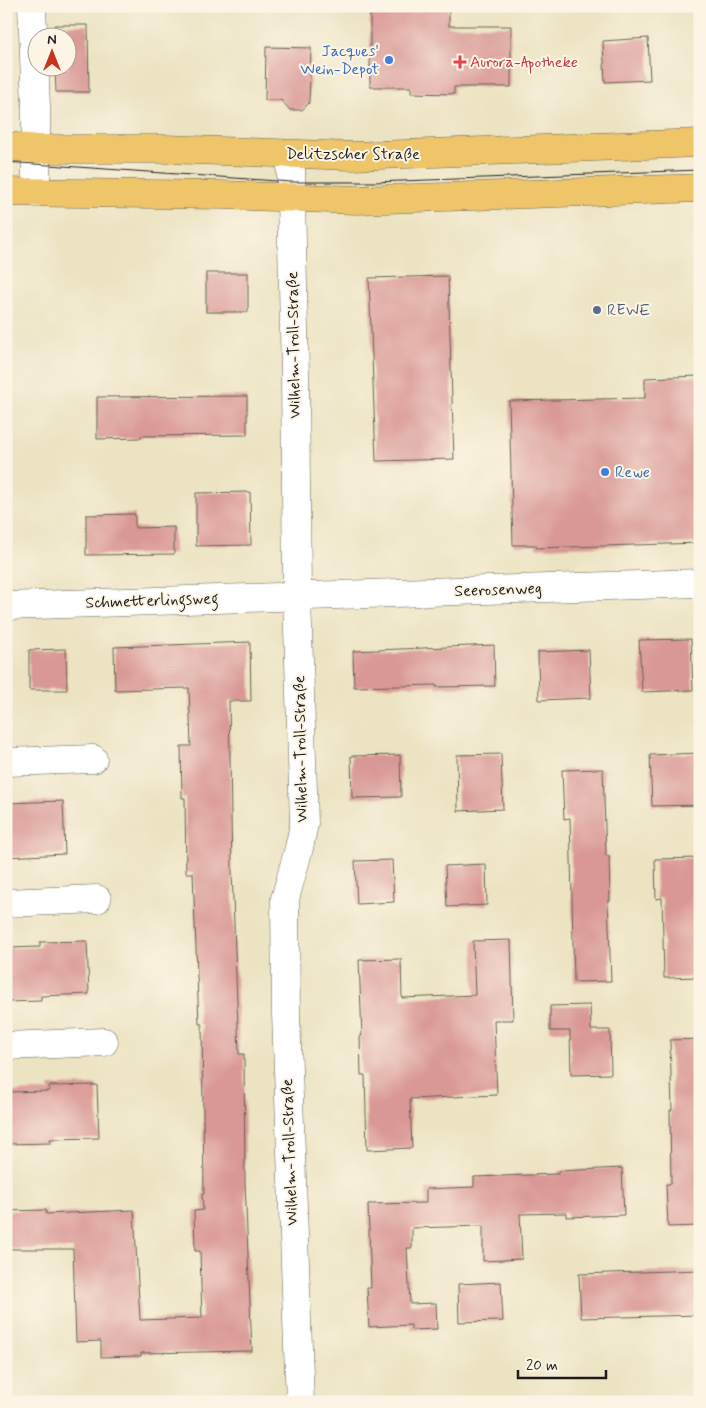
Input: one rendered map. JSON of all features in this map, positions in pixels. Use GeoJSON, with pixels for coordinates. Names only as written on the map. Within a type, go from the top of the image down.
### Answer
{"type":"FeatureCollection","features":[{"type":"Feature","properties":{"kind":"main road","name":"Delitzscher Straße"},"geometry":{"type":"LineString","coordinates":[[6,146],[36,149],[166,149],[352,156],[700,143]]}},
{"type":"Feature","properties":{"kind":"main road"},"geometry":{"type":"LineString","coordinates":[[6,192],[223,195],[357,200],[700,188]]}},
{"type":"Feature","properties":{"kind":"street"},"geometry":{"type":"LineString","coordinates":[[32,6],[36,107],[36,193]]}},
{"type":"Feature","properties":{"kind":"street","name":"Wilhelm-Troll-Straße"},"geometry":{"type":"LineString","coordinates":[[291,155],[290,198],[297,596],[304,824],[285,899],[285,918],[286,1014],[300,1402]]}},
{"type":"Feature","properties":{"kind":"street","name":"Seerosenweg"},"geometry":{"type":"LineString","coordinates":[[297,596],[700,583]]}},
{"type":"Feature","properties":{"kind":"street","name":"Schmetterlingsweg"},"geometry":{"type":"LineString","coordinates":[[6,606],[297,596]]}},
{"type":"Feature","properties":{"kind":"street"},"geometry":{"type":"LineString","coordinates":[[6,762],[93,759]]}},
{"type":"Feature","properties":{"kind":"street"},"geometry":{"type":"LineString","coordinates":[[6,903],[97,899]]}},
{"type":"Feature","properties":{"kind":"street"},"geometry":{"type":"LineString","coordinates":[[6,1046],[104,1042]]}},
{"type":"Feature","properties":{"kind":"building"},"geometry":{"type":"Polygon","coordinates":[[[370,6],[449,6],[449,26],[511,26],[511,87],[454,87],[454,94],[411,93],[411,87],[370,87],[370,6]]]}},
{"type":"Feature","properties":{"kind":"building"},"geometry":{"type":"Polygon","coordinates":[[[55,25],[88,25],[89,92],[56,92],[55,78],[78,78],[78,28],[55,28],[55,25]]]}},
{"type":"Feature","properties":{"kind":"building"},"geometry":{"type":"Polygon","coordinates":[[[648,38],[650,80],[605,82],[603,41],[648,38]]]}},
{"type":"Feature","properties":{"kind":"building"},"geometry":{"type":"Polygon","coordinates":[[[266,47],[311,48],[309,103],[302,110],[290,110],[281,100],[265,100],[266,47]]]}},
{"type":"Feature","properties":{"kind":"building"},"geometry":{"type":"Polygon","coordinates":[[[206,273],[248,273],[248,312],[206,312],[206,273]]]}},
{"type":"Feature","properties":{"kind":"building"},"geometry":{"type":"Polygon","coordinates":[[[448,276],[454,459],[376,461],[369,278],[448,276]]]}},
{"type":"Feature","properties":{"kind":"building","name":"Rewe"},"geometry":{"type":"Polygon","coordinates":[[[700,376],[700,543],[536,548],[536,545],[513,545],[509,401],[645,398],[645,378],[700,376]]]}},
{"type":"Feature","properties":{"kind":"building"},"geometry":{"type":"Polygon","coordinates":[[[247,396],[247,435],[141,436],[141,438],[97,439],[97,397],[247,396]]]}},
{"type":"Feature","properties":{"kind":"building"},"geometry":{"type":"Polygon","coordinates":[[[250,492],[251,545],[196,546],[196,493],[250,492]]]}},
{"type":"Feature","properties":{"kind":"building"},"geometry":{"type":"Polygon","coordinates":[[[135,514],[135,528],[174,527],[174,554],[86,555],[86,515],[135,514]]]}},
{"type":"Feature","properties":{"kind":"building"},"geometry":{"type":"Polygon","coordinates":[[[691,639],[693,690],[642,692],[639,640],[691,639]]]}},
{"type":"Feature","properties":{"kind":"building"},"geometry":{"type":"Polygon","coordinates":[[[250,642],[251,701],[229,701],[232,872],[239,1054],[244,1054],[245,1183],[252,1351],[141,1353],[141,1356],[101,1357],[101,1341],[76,1342],[73,1249],[6,1249],[6,1211],[46,1210],[46,1214],[134,1210],[140,1320],[202,1318],[200,1251],[195,1251],[194,1211],[203,1210],[202,1194],[204,1194],[202,1024],[199,1024],[193,873],[186,873],[185,798],[182,798],[181,746],[191,746],[189,688],[115,690],[114,647],[250,642]]]}},
{"type":"Feature","properties":{"kind":"building"},"geometry":{"type":"Polygon","coordinates":[[[494,645],[495,686],[354,687],[353,651],[494,645]]]}},
{"type":"Feature","properties":{"kind":"building"},"geometry":{"type":"Polygon","coordinates":[[[66,649],[67,690],[29,690],[29,650],[66,649]]]}},
{"type":"Feature","properties":{"kind":"building"},"geometry":{"type":"Polygon","coordinates":[[[589,650],[591,698],[539,700],[538,652],[589,650]]]}},
{"type":"Feature","properties":{"kind":"building"},"geometry":{"type":"Polygon","coordinates":[[[700,753],[700,805],[652,806],[650,755],[700,753]]]}},
{"type":"Feature","properties":{"kind":"building"},"geometry":{"type":"Polygon","coordinates":[[[501,754],[503,809],[458,811],[457,755],[501,754]]]}},
{"type":"Feature","properties":{"kind":"building"},"geometry":{"type":"Polygon","coordinates":[[[400,755],[401,797],[352,798],[351,756],[400,755]]]}},
{"type":"Feature","properties":{"kind":"building"},"geometry":{"type":"Polygon","coordinates":[[[603,769],[606,856],[609,856],[610,901],[608,901],[611,981],[574,982],[570,818],[564,819],[562,770],[603,769]]]}},
{"type":"Feature","properties":{"kind":"building"},"geometry":{"type":"Polygon","coordinates":[[[63,801],[65,854],[6,857],[6,803],[63,801]]]}},
{"type":"Feature","properties":{"kind":"building"},"geometry":{"type":"Polygon","coordinates":[[[700,858],[700,977],[664,978],[662,898],[656,899],[655,859],[700,858]]]}},
{"type":"Feature","properties":{"kind":"building"},"geometry":{"type":"Polygon","coordinates":[[[392,860],[394,902],[357,904],[355,861],[392,860]]]}},
{"type":"Feature","properties":{"kind":"building"},"geometry":{"type":"Polygon","coordinates":[[[486,864],[487,905],[447,907],[445,866],[486,864]]]}},
{"type":"Feature","properties":{"kind":"building"},"geometry":{"type":"Polygon","coordinates":[[[511,940],[513,1020],[494,1020],[497,1095],[410,1099],[412,1148],[367,1150],[365,1075],[361,1075],[360,1036],[362,1036],[359,960],[401,959],[402,998],[475,995],[473,941],[511,940]]]}},
{"type":"Feature","properties":{"kind":"building"},"geometry":{"type":"Polygon","coordinates":[[[87,941],[89,994],[41,996],[41,1001],[6,1002],[6,948],[40,947],[40,942],[87,941]]]}},
{"type":"Feature","properties":{"kind":"building"},"geometry":{"type":"Polygon","coordinates":[[[590,1005],[591,1030],[610,1030],[611,1074],[571,1075],[570,1031],[550,1031],[550,1006],[590,1005]]]}},
{"type":"Feature","properties":{"kind":"building"},"geometry":{"type":"Polygon","coordinates":[[[700,1039],[700,1226],[668,1227],[666,1184],[671,1184],[670,1110],[672,1110],[670,1040],[700,1039]]]}},
{"type":"Feature","properties":{"kind":"building"},"geometry":{"type":"Polygon","coordinates":[[[97,1085],[99,1138],[50,1139],[51,1143],[6,1144],[6,1092],[49,1091],[49,1086],[97,1085]]]}},
{"type":"Feature","properties":{"kind":"building"},"geometry":{"type":"Polygon","coordinates":[[[622,1168],[624,1215],[567,1217],[567,1213],[520,1214],[522,1259],[483,1261],[483,1226],[412,1228],[412,1248],[407,1248],[410,1304],[436,1303],[437,1329],[411,1330],[411,1325],[369,1327],[367,1288],[371,1288],[368,1204],[426,1203],[426,1189],[474,1187],[474,1177],[558,1174],[558,1171],[622,1168]]]}},
{"type":"Feature","properties":{"kind":"building"},"geometry":{"type":"Polygon","coordinates":[[[700,1270],[700,1315],[581,1318],[579,1274],[700,1270]]]}},
{"type":"Feature","properties":{"kind":"building"},"geometry":{"type":"Polygon","coordinates":[[[501,1282],[503,1321],[459,1322],[458,1284],[501,1282]]]}},
{"type":"Feature","properties":{"kind":"tram line"},"geometry":{"type":"LineString","coordinates":[[6,162],[291,182],[374,182],[700,170]]}},
{"type":"Feature","properties":{"kind":"place","name":"Jacques' Wein-Depot"},"geometry":{"type":"Point","coordinates":[389,60]}},
{"type":"Feature","properties":{"kind":"place","name":"Aurora-Apotheke"},"geometry":{"type":"Point","coordinates":[460,62]}},
{"type":"Feature","properties":{"kind":"place","name":"REWE"},"geometry":{"type":"Point","coordinates":[597,310]}},
{"type":"Feature","properties":{"kind":"place","name":"Rewe"},"geometry":{"type":"Point","coordinates":[605,472]}}]}
